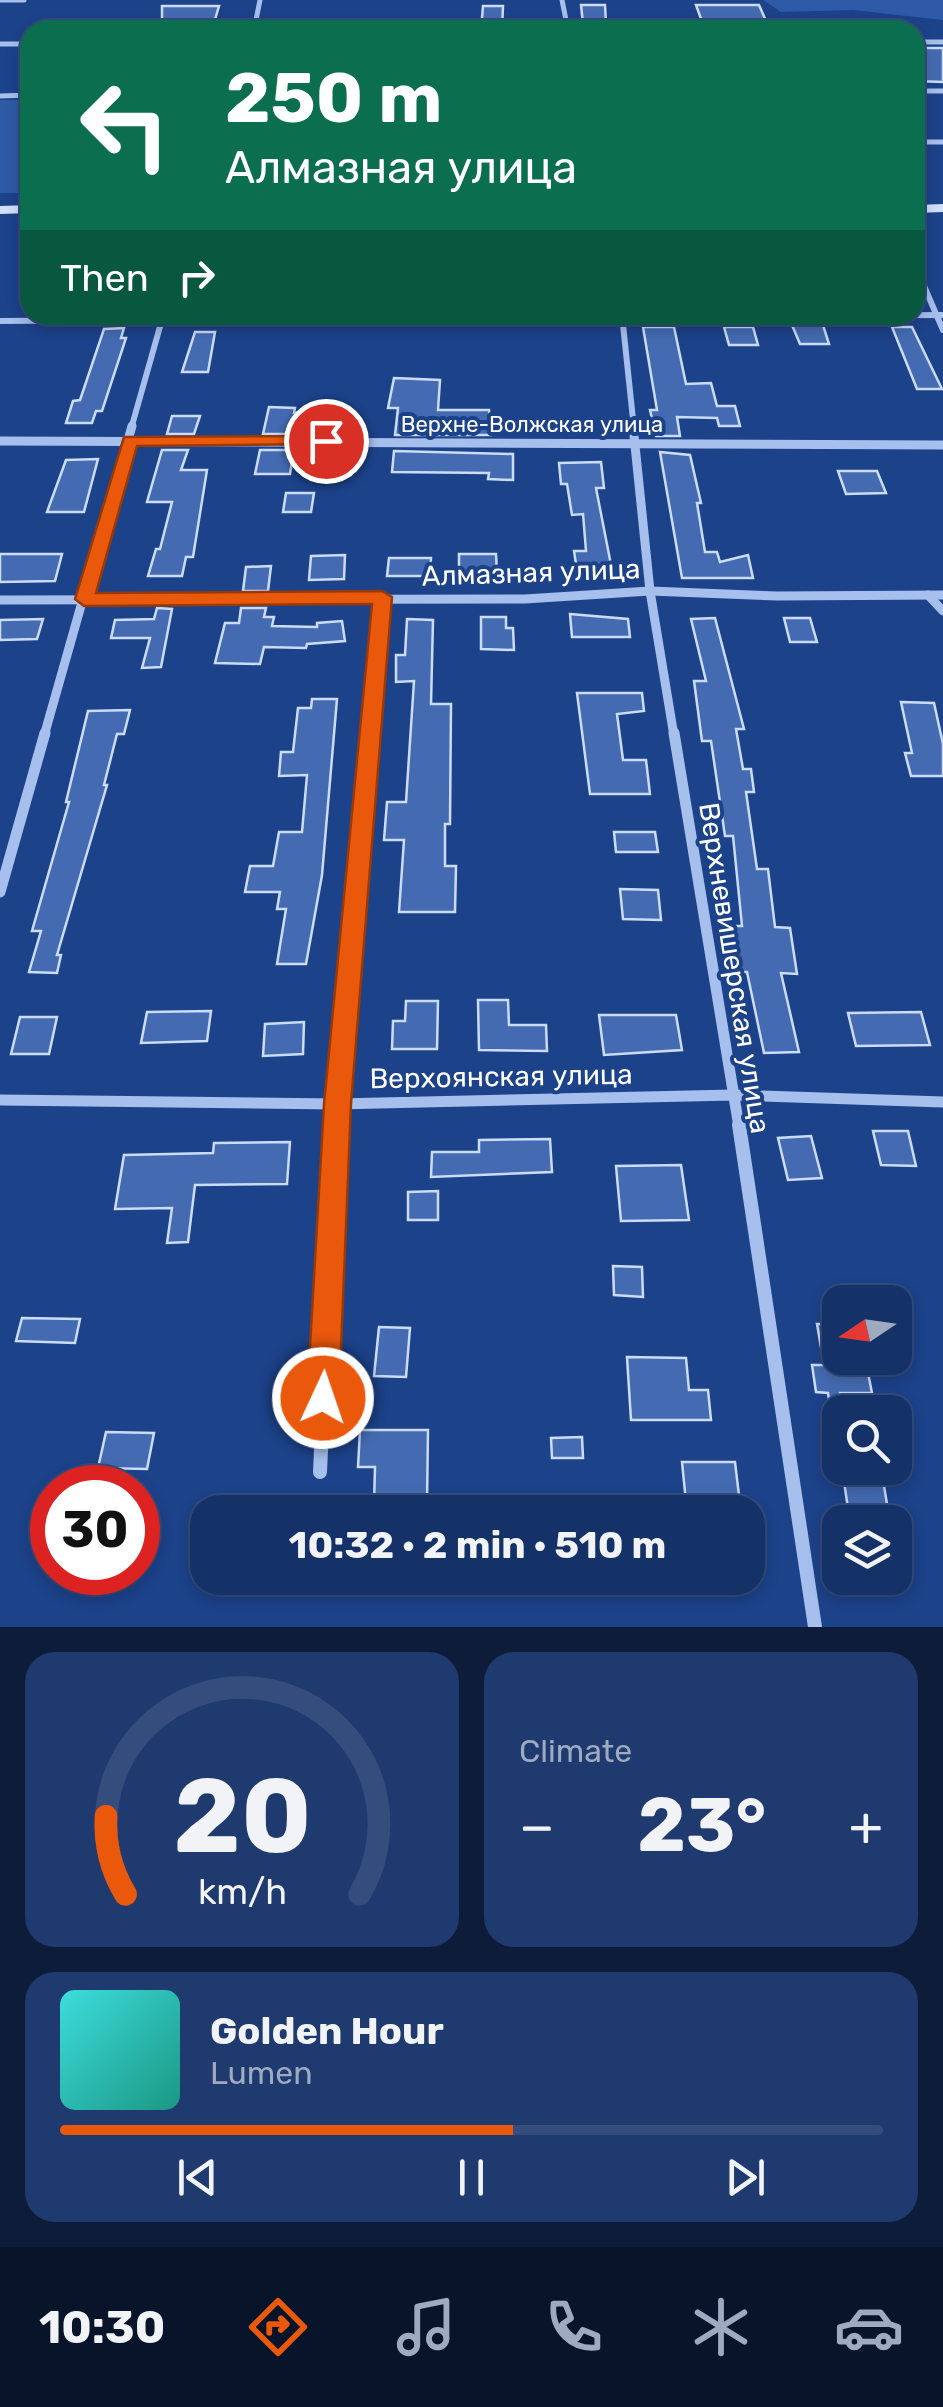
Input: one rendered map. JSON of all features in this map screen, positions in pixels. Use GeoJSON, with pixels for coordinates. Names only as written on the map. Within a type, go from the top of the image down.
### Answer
{"type":"FeatureCollection","features":[{"type":"Feature","properties":{"kind":"street"},"geometry":{"type":"LineString","coordinates":[[0,0],[24,0]]}},
{"type":"Feature","properties":{"kind":"street"},"geometry":{"type":"LineString","coordinates":[[925,285],[943,330]]}},
{"type":"Feature","properties":{"kind":"street"},"geometry":{"type":"LineString","coordinates":[[0,892],[160,325]]}},
{"type":"Feature","properties":{"kind":"street","name":"Верхневишерская улица"},"geometry":{"type":"LineString","coordinates":[[624,325],[650,591],[734,1096],[816,1627]]}},
{"type":"Feature","properties":{"kind":"street","name":"Верхне-Волжская улица"},"geometry":{"type":"LineString","coordinates":[[0,442],[943,444]]}},
{"type":"Feature","properties":{"kind":"street","name":"Алмазная улица"},"geometry":{"type":"LineString","coordinates":[[0,600],[525,599],[650,591],[777,596],[943,594]]}},
{"type":"Feature","properties":{"kind":"street"},"geometry":{"type":"LineString","coordinates":[[928,594],[943,611]]}},
{"type":"Feature","properties":{"kind":"street"},"geometry":{"type":"LineString","coordinates":[[320,1472],[338,1104],[382,597]]}},
{"type":"Feature","properties":{"kind":"street","name":"Верхоянская улица"},"geometry":{"type":"LineString","coordinates":[[0,1100],[338,1104],[734,1096],[943,1102]]}},
{"type":"Feature","properties":{"kind":"shaded area"},"geometry":{"type":"Polygon","coordinates":[[[763,0],[943,0],[943,20],[853,10],[781,12],[763,0]]]}},
{"type":"Feature","properties":{"kind":"shaded area"},"geometry":{"type":"Polygon","coordinates":[[[0,100],[20,100],[20,193],[0,193],[0,100]]]}},
{"type":"Feature","properties":{"kind":"building"},"geometry":{"type":"Polygon","coordinates":[[[581,5],[605,5],[606,20],[583,20],[581,5]]]}},
{"type":"Feature","properties":{"kind":"building"},"geometry":{"type":"Polygon","coordinates":[[[696,5],[759,5],[766,20],[701,20],[696,5]]]}},
{"type":"Feature","properties":{"kind":"building"},"geometry":{"type":"Polygon","coordinates":[[[162,6],[219,6],[215,20],[162,20],[162,6]]]}},
{"type":"Feature","properties":{"kind":"building"},"geometry":{"type":"Polygon","coordinates":[[[483,6],[503,6],[502,20],[482,20],[483,6]]]}},
{"type":"Feature","properties":{"kind":"building"},"geometry":{"type":"Polygon","coordinates":[[[925,48],[943,48],[943,82],[925,81],[925,48]]]}},
{"type":"Feature","properties":{"kind":"building"},"geometry":{"type":"Polygon","coordinates":[[[792,325],[823,325],[829,344],[800,344],[792,325]]]}},
{"type":"Feature","properties":{"kind":"building"},"geometry":{"type":"Polygon","coordinates":[[[643,327],[674,327],[686,384],[711,383],[717,406],[735,406],[740,426],[719,426],[717,418],[677,417],[680,436],[656,436],[650,410],[657,410],[643,327]]]}},
{"type":"Feature","properties":{"kind":"building"},"geometry":{"type":"Polygon","coordinates":[[[724,327],[753,327],[758,345],[729,345],[724,327]]]}},
{"type":"Feature","properties":{"kind":"building"},"geometry":{"type":"Polygon","coordinates":[[[892,327],[912,327],[942,389],[917,389],[892,327]]]}},
{"type":"Feature","properties":{"kind":"building"},"geometry":{"type":"Polygon","coordinates":[[[124,328],[121,338],[126,338],[102,411],[96,411],[92,423],[66,423],[73,401],[80,400],[104,329],[124,328]]]}},
{"type":"Feature","properties":{"kind":"building"},"geometry":{"type":"Polygon","coordinates":[[[195,332],[215,332],[208,372],[182,372],[195,332]]]}},
{"type":"Feature","properties":{"kind":"building"},"geometry":{"type":"Polygon","coordinates":[[[394,378],[440,380],[438,410],[489,410],[491,435],[395,435],[398,408],[388,408],[394,378]]]}},
{"type":"Feature","properties":{"kind":"building"},"geometry":{"type":"Polygon","coordinates":[[[269,407],[295,408],[294,413],[300,413],[296,434],[263,434],[269,407]]]}},
{"type":"Feature","properties":{"kind":"building"},"geometry":{"type":"Polygon","coordinates":[[[172,416],[200,416],[194,434],[167,434],[172,416]]]}},
{"type":"Feature","properties":{"kind":"building"},"geometry":{"type":"Polygon","coordinates":[[[162,450],[188,450],[181,470],[207,470],[193,557],[186,557],[182,576],[148,576],[156,549],[160,549],[172,502],[147,502],[162,450]]]}},
{"type":"Feature","properties":{"kind":"building"},"geometry":{"type":"Polygon","coordinates":[[[260,450],[294,450],[290,474],[255,474],[260,450]]]}},
{"type":"Feature","properties":{"kind":"building"},"geometry":{"type":"Polygon","coordinates":[[[333,451],[353,451],[351,475],[330,475],[333,451]]]}},
{"type":"Feature","properties":{"kind":"building"},"geometry":{"type":"Polygon","coordinates":[[[394,451],[513,454],[513,480],[488,479],[489,473],[392,472],[394,451]]]}},
{"type":"Feature","properties":{"kind":"building"},"geometry":{"type":"Polygon","coordinates":[[[660,452],[690,455],[701,503],[697,503],[705,552],[717,552],[720,562],[748,555],[753,578],[682,578],[660,452]]]}},
{"type":"Feature","properties":{"kind":"building"},"geometry":{"type":"Polygon","coordinates":[[[98,459],[84,512],[47,512],[66,460],[98,459]]]}},
{"type":"Feature","properties":{"kind":"building"},"geometry":{"type":"Polygon","coordinates":[[[601,462],[604,488],[596,488],[612,570],[577,571],[574,551],[586,551],[583,514],[572,515],[567,484],[561,484],[559,463],[601,462]]]}},
{"type":"Feature","properties":{"kind":"building"},"geometry":{"type":"Polygon","coordinates":[[[838,471],[877,471],[886,493],[846,494],[838,471]]]}},
{"type":"Feature","properties":{"kind":"building"},"geometry":{"type":"Polygon","coordinates":[[[286,493],[314,493],[311,512],[283,512],[286,493]]]}},
{"type":"Feature","properties":{"kind":"building"},"geometry":{"type":"Polygon","coordinates":[[[0,554],[62,554],[55,581],[0,582],[0,554]]]}},
{"type":"Feature","properties":{"kind":"building"},"geometry":{"type":"Polygon","coordinates":[[[459,554],[496,554],[497,574],[459,574],[459,554]]]}},
{"type":"Feature","properties":{"kind":"building"},"geometry":{"type":"Polygon","coordinates":[[[345,555],[344,579],[309,580],[311,556],[345,555]]]}},
{"type":"Feature","properties":{"kind":"building"},"geometry":{"type":"Polygon","coordinates":[[[389,558],[431,558],[430,576],[387,576],[389,558]]]}},
{"type":"Feature","properties":{"kind":"building"},"geometry":{"type":"Polygon","coordinates":[[[271,566],[268,591],[243,591],[246,567],[271,566]]]}},
{"type":"Feature","properties":{"kind":"building"},"geometry":{"type":"Polygon","coordinates":[[[157,608],[172,609],[161,667],[142,668],[150,638],[111,638],[115,620],[154,619],[157,608]]]}},
{"type":"Feature","properties":{"kind":"building"},"geometry":{"type":"Polygon","coordinates":[[[241,608],[266,608],[264,617],[274,617],[272,626],[317,627],[317,623],[342,621],[345,641],[307,644],[306,648],[264,647],[260,664],[215,663],[225,623],[239,623],[241,608]]]}},
{"type":"Feature","properties":{"kind":"building"},"geometry":{"type":"Polygon","coordinates":[[[570,614],[628,619],[630,637],[572,637],[570,614]]]}},
{"type":"Feature","properties":{"kind":"building"},"geometry":{"type":"Polygon","coordinates":[[[481,617],[506,617],[506,628],[513,628],[514,650],[481,649],[481,617]]]}},
{"type":"Feature","properties":{"kind":"building"},"geometry":{"type":"Polygon","coordinates":[[[715,618],[744,729],[736,729],[743,769],[751,769],[754,792],[746,792],[757,869],[768,869],[775,927],[790,928],[797,974],[781,973],[799,1052],[764,1053],[747,972],[738,972],[733,926],[742,926],[733,836],[725,836],[711,741],[702,741],[694,681],[706,681],[691,619],[715,618]]]}},
{"type":"Feature","properties":{"kind":"building"},"geometry":{"type":"Polygon","coordinates":[[[784,618],[810,618],[817,642],[790,642],[784,618]]]}},
{"type":"Feature","properties":{"kind":"building"},"geometry":{"type":"Polygon","coordinates":[[[43,619],[37,639],[0,640],[0,620],[43,619]]]}},
{"type":"Feature","properties":{"kind":"building"},"geometry":{"type":"Polygon","coordinates":[[[407,619],[433,620],[431,704],[451,704],[450,824],[445,824],[445,866],[456,866],[455,912],[399,912],[404,840],[384,840],[387,802],[406,802],[414,681],[396,682],[396,655],[405,655],[407,619]]]}},
{"type":"Feature","properties":{"kind":"building"},"geometry":{"type":"Polygon","coordinates":[[[577,693],[642,693],[644,711],[617,714],[623,760],[646,760],[650,794],[590,794],[577,693]]]}},
{"type":"Feature","properties":{"kind":"building"},"geometry":{"type":"Polygon","coordinates":[[[312,699],[337,699],[322,875],[306,964],[277,964],[286,909],[277,909],[280,892],[245,892],[250,866],[273,866],[279,832],[302,832],[307,775],[279,776],[281,752],[293,752],[298,708],[311,708],[312,699]]]}},
{"type":"Feature","properties":{"kind":"building"},"geometry":{"type":"Polygon","coordinates":[[[901,702],[934,703],[943,744],[943,776],[911,776],[905,753],[912,753],[901,702]]]}},
{"type":"Feature","properties":{"kind":"building"},"geometry":{"type":"Polygon","coordinates":[[[130,710],[124,734],[117,734],[107,785],[57,955],[61,955],[57,973],[29,972],[41,931],[32,931],[69,802],[88,711],[130,710]]]}},
{"type":"Feature","properties":{"kind":"building"},"geometry":{"type":"Polygon","coordinates":[[[614,832],[655,832],[658,852],[616,852],[614,832]]]}},
{"type":"Feature","properties":{"kind":"building"},"geometry":{"type":"Polygon","coordinates":[[[620,889],[658,890],[661,920],[623,919],[620,889]]]}},
{"type":"Feature","properties":{"kind":"building"},"geometry":{"type":"Polygon","coordinates":[[[478,1000],[508,1000],[509,1025],[546,1025],[547,1051],[479,1050],[478,1000]]]}},
{"type":"Feature","properties":{"kind":"building"},"geometry":{"type":"Polygon","coordinates":[[[406,1001],[438,1001],[437,1049],[392,1049],[393,1021],[405,1021],[406,1001]]]}},
{"type":"Feature","properties":{"kind":"building"},"geometry":{"type":"Polygon","coordinates":[[[211,1011],[207,1041],[141,1043],[147,1012],[211,1011]]]}},
{"type":"Feature","properties":{"kind":"building"},"geometry":{"type":"Polygon","coordinates":[[[921,1012],[930,1045],[856,1046],[848,1013],[921,1012]]]}},
{"type":"Feature","properties":{"kind":"building"},"geometry":{"type":"Polygon","coordinates":[[[599,1015],[676,1015],[682,1050],[604,1055],[599,1015]]]}},
{"type":"Feature","properties":{"kind":"building"},"geometry":{"type":"Polygon","coordinates":[[[20,1017],[57,1017],[49,1054],[11,1054],[20,1017]]]}},
{"type":"Feature","properties":{"kind":"building"},"geometry":{"type":"Polygon","coordinates":[[[304,1022],[303,1054],[263,1056],[265,1024],[304,1022]]]}},
{"type":"Feature","properties":{"kind":"building"},"geometry":{"type":"Polygon","coordinates":[[[873,1131],[908,1131],[916,1166],[881,1165],[873,1131]]]}},
{"type":"Feature","properties":{"kind":"building"},"geometry":{"type":"Polygon","coordinates":[[[811,1136],[822,1178],[788,1180],[778,1138],[811,1136]]]}},
{"type":"Feature","properties":{"kind":"building"},"geometry":{"type":"Polygon","coordinates":[[[550,1139],[552,1172],[431,1177],[432,1152],[479,1152],[479,1140],[550,1139]]]}},
{"type":"Feature","properties":{"kind":"building"},"geometry":{"type":"Polygon","coordinates":[[[290,1142],[287,1184],[195,1185],[188,1242],[167,1243],[172,1208],[115,1209],[124,1155],[213,1153],[214,1143],[290,1142]]]}},
{"type":"Feature","properties":{"kind":"building"},"geometry":{"type":"Polygon","coordinates":[[[681,1165],[689,1220],[621,1221],[616,1166],[681,1165]]]}},
{"type":"Feature","properties":{"kind":"building"},"geometry":{"type":"Polygon","coordinates":[[[438,1191],[438,1220],[408,1220],[408,1192],[438,1191]]]}},
{"type":"Feature","properties":{"kind":"building"},"geometry":{"type":"Polygon","coordinates":[[[613,1266],[642,1267],[643,1297],[614,1295],[613,1266]]]}},
{"type":"Feature","properties":{"kind":"building"},"geometry":{"type":"Polygon","coordinates":[[[22,1318],[80,1319],[75,1343],[16,1341],[22,1318]]]}},
{"type":"Feature","properties":{"kind":"building"},"geometry":{"type":"Polygon","coordinates":[[[817,1324],[822,1324],[822,1353],[817,1324]]]}},
{"type":"Feature","properties":{"kind":"building"},"geometry":{"type":"Polygon","coordinates":[[[379,1327],[410,1328],[406,1377],[374,1376],[379,1327]]]}},
{"type":"Feature","properties":{"kind":"building"},"geometry":{"type":"Polygon","coordinates":[[[627,1357],[686,1358],[689,1390],[708,1390],[711,1420],[631,1420],[627,1357]]]}},
{"type":"Feature","properties":{"kind":"building"},"geometry":{"type":"Polygon","coordinates":[[[812,1365],[822,1365],[822,1375],[868,1375],[872,1393],[816,1392],[812,1365]]]}},
{"type":"Feature","properties":{"kind":"building"},"geometry":{"type":"Polygon","coordinates":[[[360,1430],[428,1430],[427,1495],[374,1495],[375,1467],[358,1467],[360,1430]]]}},
{"type":"Feature","properties":{"kind":"building"},"geometry":{"type":"Polygon","coordinates":[[[106,1432],[154,1433],[148,1465],[99,1465],[106,1432]]]}},
{"type":"Feature","properties":{"kind":"building"},"geometry":{"type":"Polygon","coordinates":[[[582,1437],[583,1458],[552,1458],[551,1438],[582,1437]]]}},
{"type":"Feature","properties":{"kind":"building"},"geometry":{"type":"Polygon","coordinates":[[[682,1462],[735,1462],[739,1495],[685,1495],[682,1462]]]}},
{"type":"Feature","properties":{"kind":"building"},"geometry":{"type":"Polygon","coordinates":[[[845,1485],[884,1485],[887,1505],[847,1505],[845,1485]]]}},
{"type":"Feature","properties":{"kind":"route"},"geometry":{"type":"LineString","coordinates":[[323,1398],[338,1104],[382,597],[84,599],[130,441],[326,441]]}}]}
